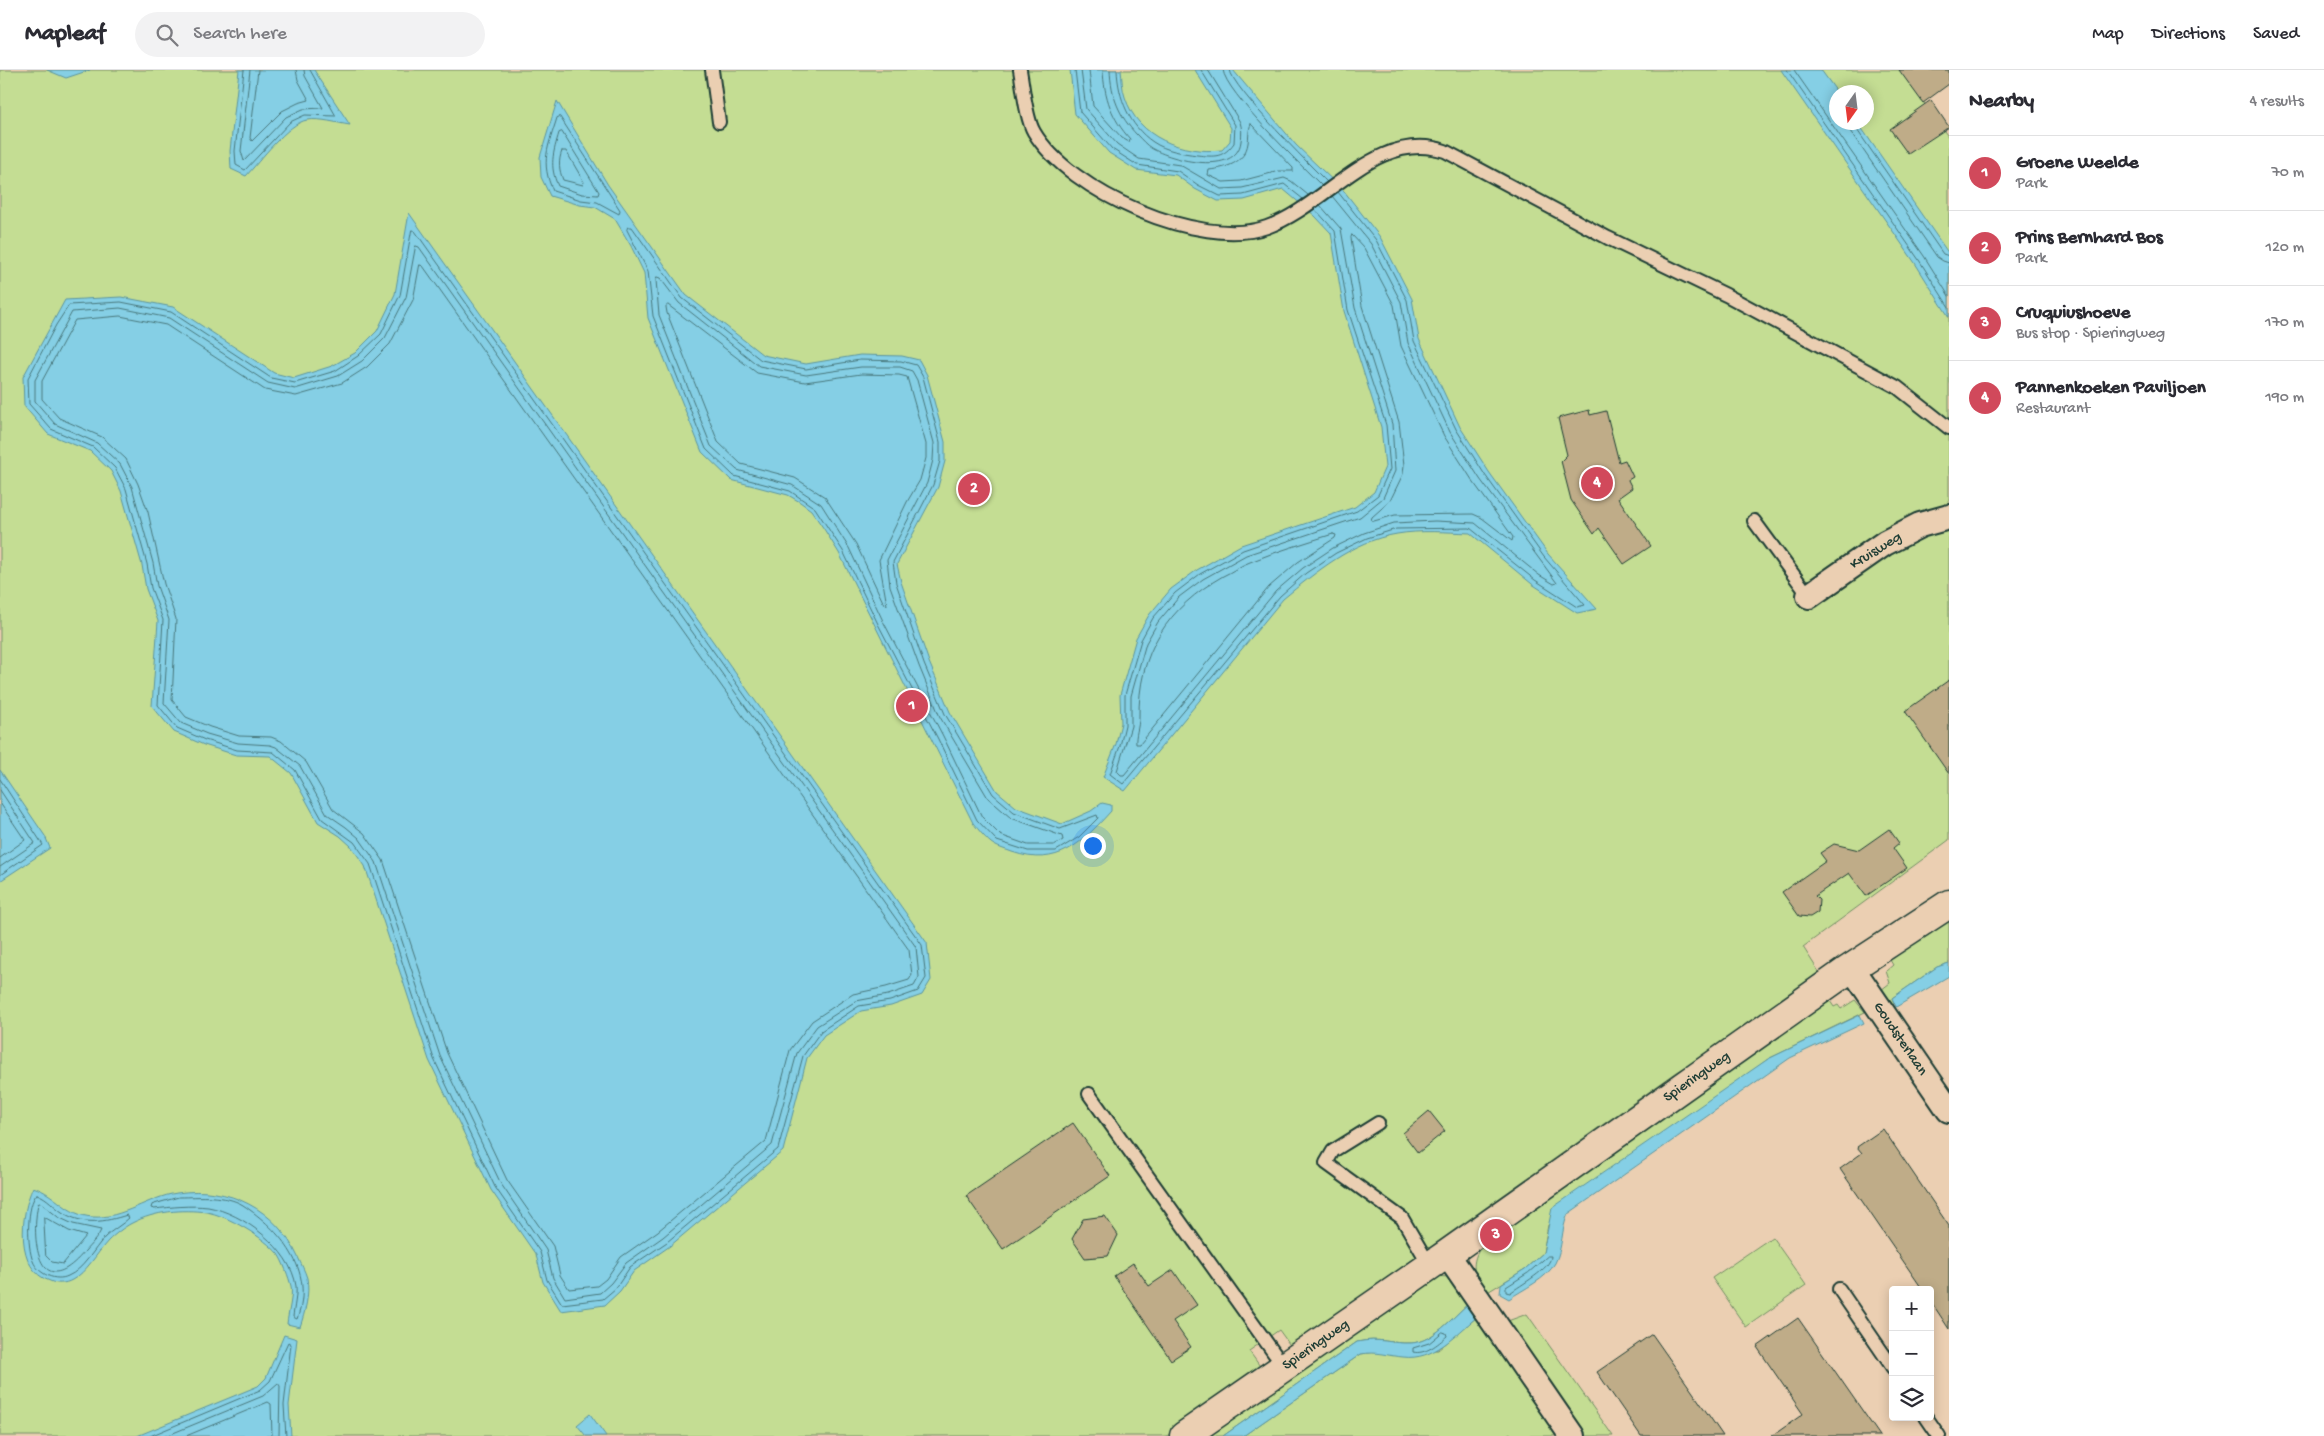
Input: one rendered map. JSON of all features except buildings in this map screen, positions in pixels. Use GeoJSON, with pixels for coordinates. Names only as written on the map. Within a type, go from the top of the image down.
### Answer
{"type":"FeatureCollection","features":[{"type":"Feature","properties":{"kind":"street","name":"Kruisweg"},"geometry":{"type":"LineString","coordinates":[[1809,596],[1885,543],[1920,525],[1949,517]]}},
{"type":"Feature","properties":{"kind":"street","name":"Spieringweg"},"geometry":{"type":"LineString","coordinates":[[1184,1436],[1439,1260],[1852,968],[1949,904]]}},
{"type":"Feature","properties":{"kind":"street","name":"Goudsterlaan"},"geometry":{"type":"LineString","coordinates":[[1852,968],[1949,1110]]}},
{"type":"Feature","properties":{"kind":"street"},"geometry":{"type":"LineString","coordinates":[[1439,1260],[1572,1436]]}},
{"type":"Feature","properties":{"kind":"lane"},"geometry":{"type":"LineString","coordinates":[[712,70],[719,122]]}},
{"type":"Feature","properties":{"kind":"lane"},"geometry":{"type":"LineString","coordinates":[[1020,70],[1024,97],[1033,130],[1042,143],[1073,173],[1102,193],[1166,220],[1196,229],[1222,233],[1247,232],[1269,226],[1302,209],[1371,161],[1391,152],[1431,147],[1445,151],[1608,238],[1726,295],[1897,387],[1949,428]]}},
{"type":"Feature","properties":{"kind":"lane"},"geometry":{"type":"LineString","coordinates":[[1754,521],[1809,596]]}},
{"type":"Feature","properties":{"kind":"lane"},"geometry":{"type":"LineString","coordinates":[[1089,1094],[1284,1368]]}},
{"type":"Feature","properties":{"kind":"lane"},"geometry":{"type":"LineString","coordinates":[[1378,1123],[1333,1151],[1326,1163],[1402,1218],[1439,1260]]}},
{"type":"Feature","properties":{"kind":"lane"},"geometry":{"type":"LineString","coordinates":[[1839,1290],[1889,1362]]}},
{"type":"Feature","properties":{"kind":"lane"},"geometry":{"type":"LineString","coordinates":[[1929,1421],[1939,1436]]}},
{"type":"Feature","properties":{"kind":"green space"},"geometry":{"type":"Polygon","coordinates":[[[0,70],[1901,70],[1949,138],[1949,840],[1803,947],[1819,972],[1816,974],[1818,978],[1742,1032],[1677,1072],[1364,1294],[1352,1306],[1292,1348],[1279,1330],[1249,1351],[1262,1369],[1167,1436],[0,1436],[0,70]]]}},
{"type":"Feature","properties":{"kind":"green space"},"geometry":{"type":"Polygon","coordinates":[[[1949,920],[1949,963],[1937,967],[1892,998],[1894,1003],[1887,1007],[1882,998],[1885,995],[1881,990],[1890,983],[1886,971],[1893,965],[1890,960],[1949,920]]]}},
{"type":"Feature","properties":{"kind":"green space"},"geometry":{"type":"Polygon","coordinates":[[[1855,1000],[1865,1012],[1768,1059],[1548,1225],[1543,1253],[1525,1269],[1486,1293],[1477,1279],[1474,1266],[1483,1244],[1504,1225],[1830,1001],[1834,1007],[1838,1005],[1841,1009],[1855,1000]]]}},
{"type":"Feature","properties":{"kind":"green space"},"geometry":{"type":"Polygon","coordinates":[[[1772,1237],[1806,1285],[1746,1327],[1712,1278],[1772,1237]]]}},
{"type":"Feature","properties":{"kind":"green space"},"geometry":{"type":"Polygon","coordinates":[[[1431,1276],[1450,1277],[1468,1304],[1435,1334],[1419,1342],[1411,1343],[1379,1340],[1357,1342],[1223,1436],[1200,1436],[1431,1276]]]}},
{"type":"Feature","properties":{"kind":"green space"},"geometry":{"type":"Polygon","coordinates":[[[1527,1314],[1613,1436],[1581,1436],[1505,1322],[1527,1314]]]}},
{"type":"Feature","properties":{"kind":"green space"},"geometry":{"type":"Polygon","coordinates":[[[1477,1317],[1557,1436],[1512,1436],[1510,1433],[1506,1436],[1243,1436],[1361,1354],[1438,1350],[1477,1317]]]}},
{"type":"Feature","properties":{"kind":"water"},"geometry":{"type":"Polygon","coordinates":[[[47,70],[90,70],[66,78],[47,70]]]}},
{"type":"Feature","properties":{"kind":"water"},"geometry":{"type":"Polygon","coordinates":[[[239,70],[314,70],[350,125],[307,120],[291,128],[283,135],[246,176],[231,169],[230,151],[239,70]]]}},
{"type":"Feature","properties":{"kind":"water"},"geometry":{"type":"Polygon","coordinates":[[[1070,70],[1121,70],[1125,97],[1131,111],[1140,123],[1151,133],[1177,146],[1207,151],[1222,150],[1230,141],[1231,128],[1195,70],[1233,70],[1296,145],[1344,191],[1380,237],[1412,299],[1419,339],[1460,427],[1489,472],[1548,554],[1597,609],[1577,613],[1532,584],[1470,533],[1415,532],[1397,534],[1365,543],[1322,568],[1283,599],[1125,791],[1103,777],[1116,744],[1121,723],[1120,695],[1136,638],[1149,615],[1171,589],[1197,570],[1241,545],[1355,507],[1374,492],[1385,467],[1381,427],[1344,311],[1331,233],[1315,216],[1283,189],[1244,200],[1218,201],[1195,189],[1176,175],[1136,170],[1109,153],[1075,114],[1070,70]]]}},
{"type":"Feature","properties":{"kind":"water"},"geometry":{"type":"Polygon","coordinates":[[[1781,70],[1821,70],[1832,85],[1829,85],[1829,130],[1863,130],[1949,254],[1949,317],[1915,263],[1781,70]]]}},
{"type":"Feature","properties":{"kind":"water"},"geometry":{"type":"Polygon","coordinates":[[[557,101],[608,185],[686,295],[763,355],[806,364],[860,355],[902,356],[919,360],[927,375],[945,442],[945,461],[938,487],[897,564],[901,582],[929,662],[950,712],[997,791],[1016,807],[1062,824],[1091,811],[1102,803],[1111,805],[1111,811],[1090,833],[1068,850],[1043,857],[1028,856],[998,847],[985,838],[973,823],[839,553],[811,510],[788,495],[731,480],[702,452],[648,318],[644,273],[631,246],[615,219],[595,207],[580,205],[550,196],[541,177],[540,157],[557,101]]]}},
{"type":"Feature","properties":{"kind":"water"},"geometry":{"type":"Polygon","coordinates":[[[409,213],[927,943],[931,980],[922,995],[891,1006],[861,1011],[824,1035],[807,1058],[783,1151],[670,1246],[634,1271],[620,1291],[605,1305],[561,1311],[543,1282],[536,1255],[491,1190],[429,1060],[365,866],[351,846],[340,836],[318,822],[291,773],[270,756],[236,755],[204,745],[174,732],[152,706],[158,621],[146,589],[142,565],[121,491],[111,471],[90,451],[48,434],[24,406],[23,377],[65,300],[121,297],[173,307],[274,373],[294,378],[332,366],[355,353],[377,331],[395,294],[409,213]]]}},
{"type":"Feature","properties":{"kind":"water"},"geometry":{"type":"Polygon","coordinates":[[[0,770],[45,836],[50,848],[0,881],[0,770]]]}},
{"type":"Feature","properties":{"kind":"water"},"geometry":{"type":"Polygon","coordinates":[[[1949,963],[1949,976],[1896,1007],[1892,998],[1937,967],[1949,963]]]}},
{"type":"Feature","properties":{"kind":"water"},"geometry":{"type":"Polygon","coordinates":[[[1860,1015],[1864,1023],[1790,1058],[1568,1214],[1558,1257],[1551,1269],[1541,1279],[1509,1299],[1500,1294],[1501,1284],[1525,1269],[1543,1253],[1552,1208],[1768,1059],[1860,1015]]]}},
{"type":"Feature","properties":{"kind":"water"},"geometry":{"type":"Polygon","coordinates":[[[33,1187],[49,1195],[75,1213],[93,1217],[114,1215],[167,1195],[196,1191],[232,1197],[249,1204],[264,1214],[289,1240],[305,1273],[308,1284],[307,1297],[300,1327],[287,1324],[291,1286],[278,1254],[264,1241],[235,1222],[206,1212],[159,1213],[141,1219],[119,1231],[110,1239],[87,1268],[77,1277],[64,1283],[50,1281],[39,1275],[31,1265],[26,1254],[23,1226],[25,1212],[33,1187]]]}},
{"type":"Feature","properties":{"kind":"water"},"geometry":{"type":"Polygon","coordinates":[[[1468,1304],[1477,1317],[1452,1339],[1434,1351],[1414,1357],[1377,1353],[1361,1354],[1243,1436],[1223,1436],[1357,1342],[1379,1340],[1404,1343],[1419,1342],[1435,1334],[1468,1304]]]}},
{"type":"Feature","properties":{"kind":"water"},"geometry":{"type":"Polygon","coordinates":[[[284,1335],[297,1339],[289,1405],[291,1436],[137,1436],[258,1386],[266,1378],[284,1335]]]}},
{"type":"Feature","properties":{"kind":"water"},"geometry":{"type":"Polygon","coordinates":[[[590,1414],[606,1436],[586,1436],[577,1425],[590,1414]]]}},
{"type":"Feature","properties":{"kind":"place","name":"Pannenkoeken Paviljoen"},"geometry":{"type":"Point","coordinates":[1597,483]}},
{"type":"Feature","properties":{"kind":"place","name":"Prins Bernhard Bos"},"geometry":{"type":"Point","coordinates":[974,489]}},
{"type":"Feature","properties":{"kind":"place","name":"Groene Weelde"},"geometry":{"type":"Point","coordinates":[912,706]}},
{"type":"Feature","properties":{"kind":"place","name":"Cruquiushoeve"},"geometry":{"type":"Point","coordinates":[1496,1235]}}]}
